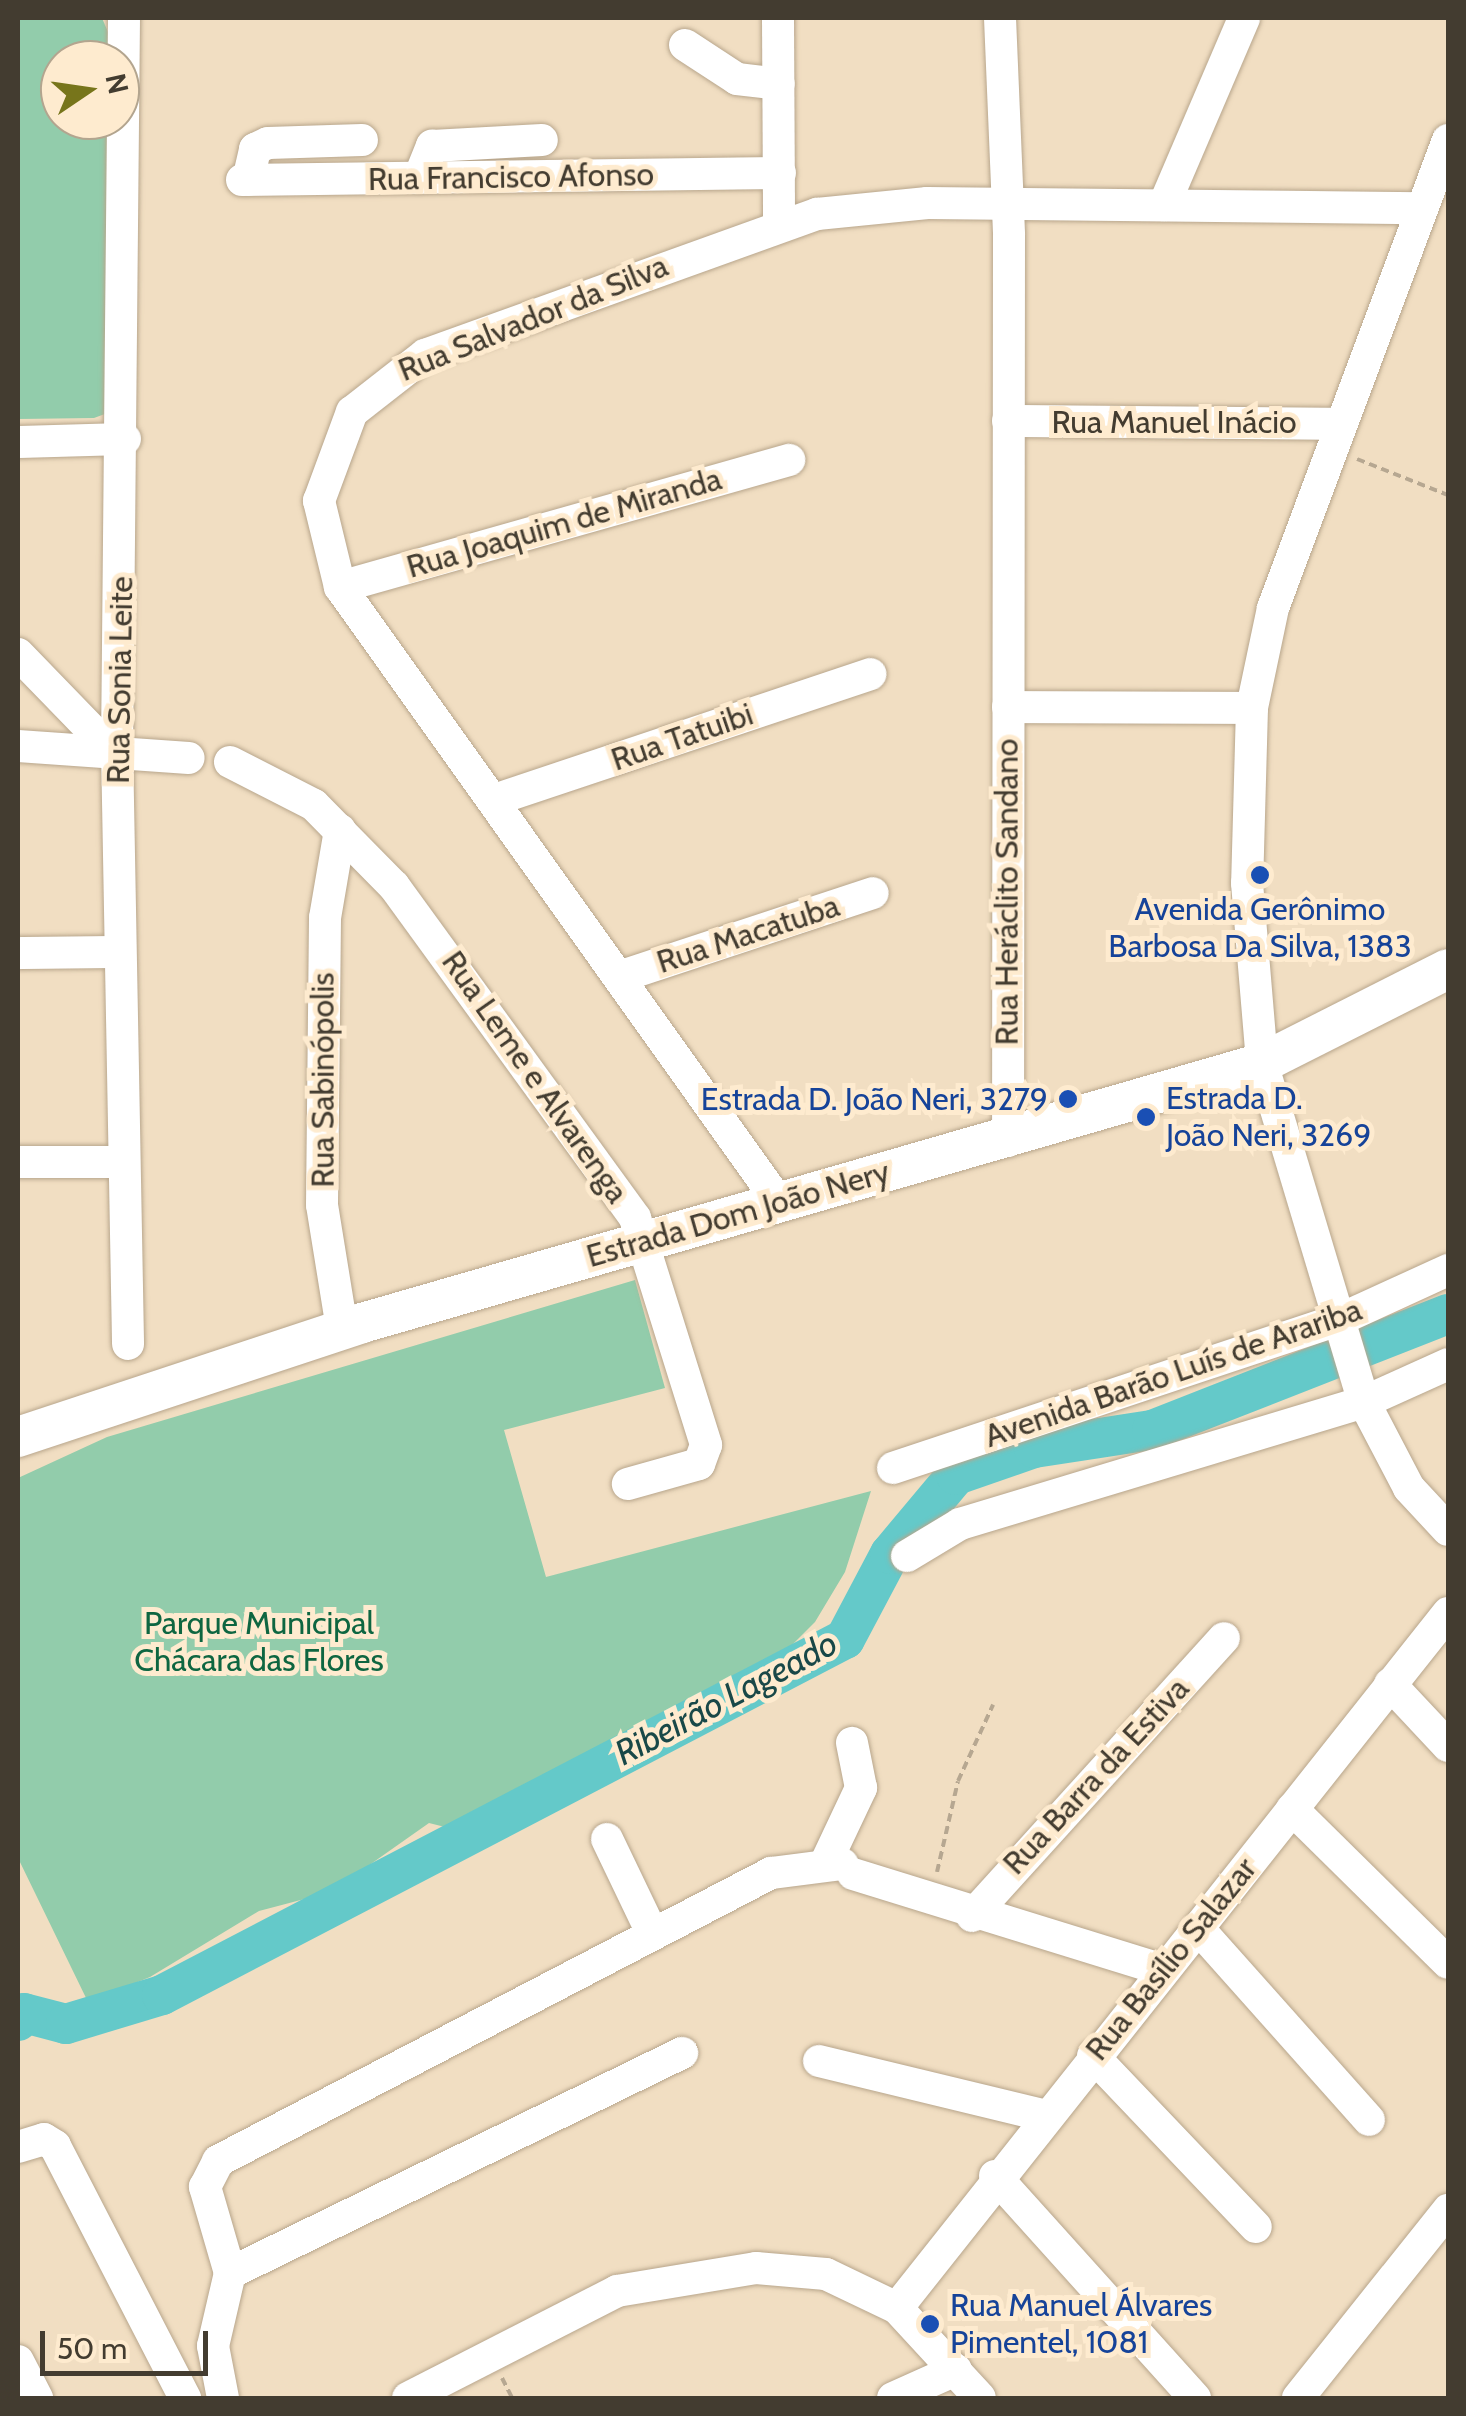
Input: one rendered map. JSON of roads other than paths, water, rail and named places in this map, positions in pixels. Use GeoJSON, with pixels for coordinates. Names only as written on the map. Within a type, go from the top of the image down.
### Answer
{"type":"FeatureCollection","features":[{"type":"Feature","properties":{"kind":"main road","name":"Estrada Dom João Nery"},"geometry":{"type":"LineString","coordinates":[[18,1437],[342,1329],[778,1201],[1008,1141],[1262,1063],[1448,968]]}},
{"type":"Feature","properties":{"kind":"street","name":"Rua Sonia Leite"},"geometry":{"type":"LineString","coordinates":[[124,18],[125,439],[112,746],[128,1344]]}},
{"type":"Feature","properties":{"kind":"street"},"geometry":{"type":"LineString","coordinates":[[778,18],[779,222]]}},
{"type":"Feature","properties":{"kind":"street","name":"Rua Manuel Inácio"},"geometry":{"type":"LineString","coordinates":[[1000,18],[1007,205],[1008,707]]}},
{"type":"Feature","properties":{"kind":"street"},"geometry":{"type":"LineString","coordinates":[[1164,205],[1244,18]]}},
{"type":"Feature","properties":{"kind":"street"},"geometry":{"type":"LineString","coordinates":[[686,45],[737,79],[779,84]]}},
{"type":"Feature","properties":{"kind":"street","name":"Rua Francisco Afonso"},"geometry":{"type":"LineString","coordinates":[[362,140],[268,143],[255,149],[245,180],[780,173]]}},
{"type":"Feature","properties":{"kind":"street"},"geometry":{"type":"LineString","coordinates":[[420,178],[432,146],[542,140]]}},
{"type":"Feature","properties":{"kind":"street"},"geometry":{"type":"LineString","coordinates":[[1448,140],[1334,436],[1273,608],[1252,708],[1247,883],[1262,1063],[1361,1392],[1408,1488],[1448,1530]]}},
{"type":"Feature","properties":{"kind":"street","name":"Rua Salvador da Silva"},"geometry":{"type":"LineString","coordinates":[[778,1201],[622,976],[340,587],[319,501],[352,412],[386,378],[779,222],[870,207],[1420,208]]}},
{"type":"Feature","properties":{"kind":"street","name":"Rua Manuel Inácio"},"geometry":{"type":"LineString","coordinates":[[1008,421],[1334,436]]}},
{"type":"Feature","properties":{"kind":"street"},"geometry":{"type":"LineString","coordinates":[[18,442],[125,439]]}},
{"type":"Feature","properties":{"kind":"street","name":"Rua Joaquim de Miranda"},"geometry":{"type":"LineString","coordinates":[[340,587],[789,460]]}},
{"type":"Feature","properties":{"kind":"street"},"geometry":{"type":"LineString","coordinates":[[18,654],[112,746]]}},
{"type":"Feature","properties":{"kind":"street","name":"Rua Tatuibi"},"geometry":{"type":"LineString","coordinates":[[494,800],[870,674]]}},
{"type":"Feature","properties":{"kind":"street","name":"Rua Heráclito Sandano"},"geometry":{"type":"LineString","coordinates":[[1008,1141],[1008,707],[1252,708]]}},
{"type":"Feature","properties":{"kind":"street"},"geometry":{"type":"LineString","coordinates":[[18,746],[112,746],[189,758]]}},
{"type":"Feature","properties":{"kind":"street","name":"Rua Leme e Alvarenga"},"geometry":{"type":"LineString","coordinates":[[230,762],[282,782],[340,830],[460,966],[645,1239],[706,1446],[699,1464],[628,1484]]}},
{"type":"Feature","properties":{"kind":"street","name":"Rua Sabinópolis"},"geometry":{"type":"LineString","coordinates":[[340,830],[325,918],[322,1167],[342,1329]]}},
{"type":"Feature","properties":{"kind":"street","name":"Rua Macatuba"},"geometry":{"type":"LineString","coordinates":[[622,976],[873,893]]}},
{"type":"Feature","properties":{"kind":"street"},"geometry":{"type":"LineString","coordinates":[[18,952],[119,952]]}},
{"type":"Feature","properties":{"kind":"street"},"geometry":{"type":"LineString","coordinates":[[18,1162],[123,1162]]}},
{"type":"Feature","properties":{"kind":"street","name":"Avenida Barão Luís de Arariba"},"geometry":{"type":"LineString","coordinates":[[894,1468],[1344,1328],[1448,1270]]}},
{"type":"Feature","properties":{"kind":"street"},"geometry":{"type":"LineString","coordinates":[[907,1556],[960,1524],[1448,1364]]}},
{"type":"Feature","properties":{"kind":"street","name":"Rua Basílio Salazar"},"geometry":{"type":"LineString","coordinates":[[897,2308],[1043,2115],[1448,1614]]}},
{"type":"Feature","properties":{"kind":"street","name":"Rua Barra da Estiva"},"geometry":{"type":"LineString","coordinates":[[972,1916],[1224,1638]]}},
{"type":"Feature","properties":{"kind":"street"},"geometry":{"type":"LineString","coordinates":[[1390,1684],[1448,1746]]}},
{"type":"Feature","properties":{"kind":"street"},"geometry":{"type":"LineString","coordinates":[[841,1866],[862,1788],[852,1743]]}},
{"type":"Feature","properties":{"kind":"street"},"geometry":{"type":"LineString","coordinates":[[1292,1809],[1448,1962]]}},
{"type":"Feature","properties":{"kind":"street"},"geometry":{"type":"LineString","coordinates":[[608,1839],[650,1931]]}},
{"type":"Feature","properties":{"kind":"street"},"geometry":{"type":"LineString","coordinates":[[224,2398],[214,2346],[230,2273],[205,2186],[218,2161],[650,1931],[771,1873],[841,1866],[972,1916],[1163,1970]]}},
{"type":"Feature","properties":{"kind":"street"},"geometry":{"type":"LineString","coordinates":[[1198,1928],[1368,2120]]}},
{"type":"Feature","properties":{"kind":"street"},"geometry":{"type":"LineString","coordinates":[[230,2273],[682,2053]]}},
{"type":"Feature","properties":{"kind":"street"},"geometry":{"type":"LineString","coordinates":[[1093,2056],[1256,2227]]}},
{"type":"Feature","properties":{"kind":"street"},"geometry":{"type":"LineString","coordinates":[[820,2061],[1043,2115]]}},
{"type":"Feature","properties":{"kind":"street"},"geometry":{"type":"LineString","coordinates":[[18,2147],[44,2139],[56,2146],[186,2398]]}},
{"type":"Feature","properties":{"kind":"street"},"geometry":{"type":"LineString","coordinates":[[995,2176],[1196,2398]]}},
{"type":"Feature","properties":{"kind":"street"},"geometry":{"type":"LineString","coordinates":[[1298,2398],[1448,2210]]}},
{"type":"Feature","properties":{"kind":"street"},"geometry":{"type":"LineString","coordinates":[[408,2398],[490,2351],[657,2278],[788,2269],[826,2274],[897,2308],[980,2398]]}},
{"type":"Feature","properties":{"kind":"street"},"geometry":{"type":"LineString","coordinates":[[18,2361],[37,2398]]}},
{"type":"Feature","properties":{"kind":"street"},"geometry":{"type":"LineString","coordinates":[[893,2398],[956,2370]]}},
{"type":"Feature","properties":{"kind":"waterway","name":"Ribeirão Lageado"},"geometry":{"type":"LineString","coordinates":[[18,2021],[24,2013],[66,2024],[162,1995],[845,1639],[890,1554],[956,1475],[1034,1448],[1152,1430],[1448,1314]]}},
{"type":"Feature","properties":{"kind":"place","name":"Avenida Gerônimo Barbosa Da Silva, 1383"},"geometry":{"type":"Point","coordinates":[1260,875]}},
{"type":"Feature","properties":{"kind":"place","name":"Estrada D. João Neri, 3279"},"geometry":{"type":"Point","coordinates":[1068,1099]}},
{"type":"Feature","properties":{"kind":"place","name":"Estrada D. João Neri, 3269"},"geometry":{"type":"Point","coordinates":[1146,1117]}},
{"type":"Feature","properties":{"kind":"place","name":"Rua Manuel Álvares Pimentel, 1081"},"geometry":{"type":"Point","coordinates":[930,2324]}},
{"type":"Feature","properties":{"kind":"park label","name":"Parque Municipal Chácara das Flores"},"geometry":{"type":"Point","coordinates":[259,1642]}}]}
